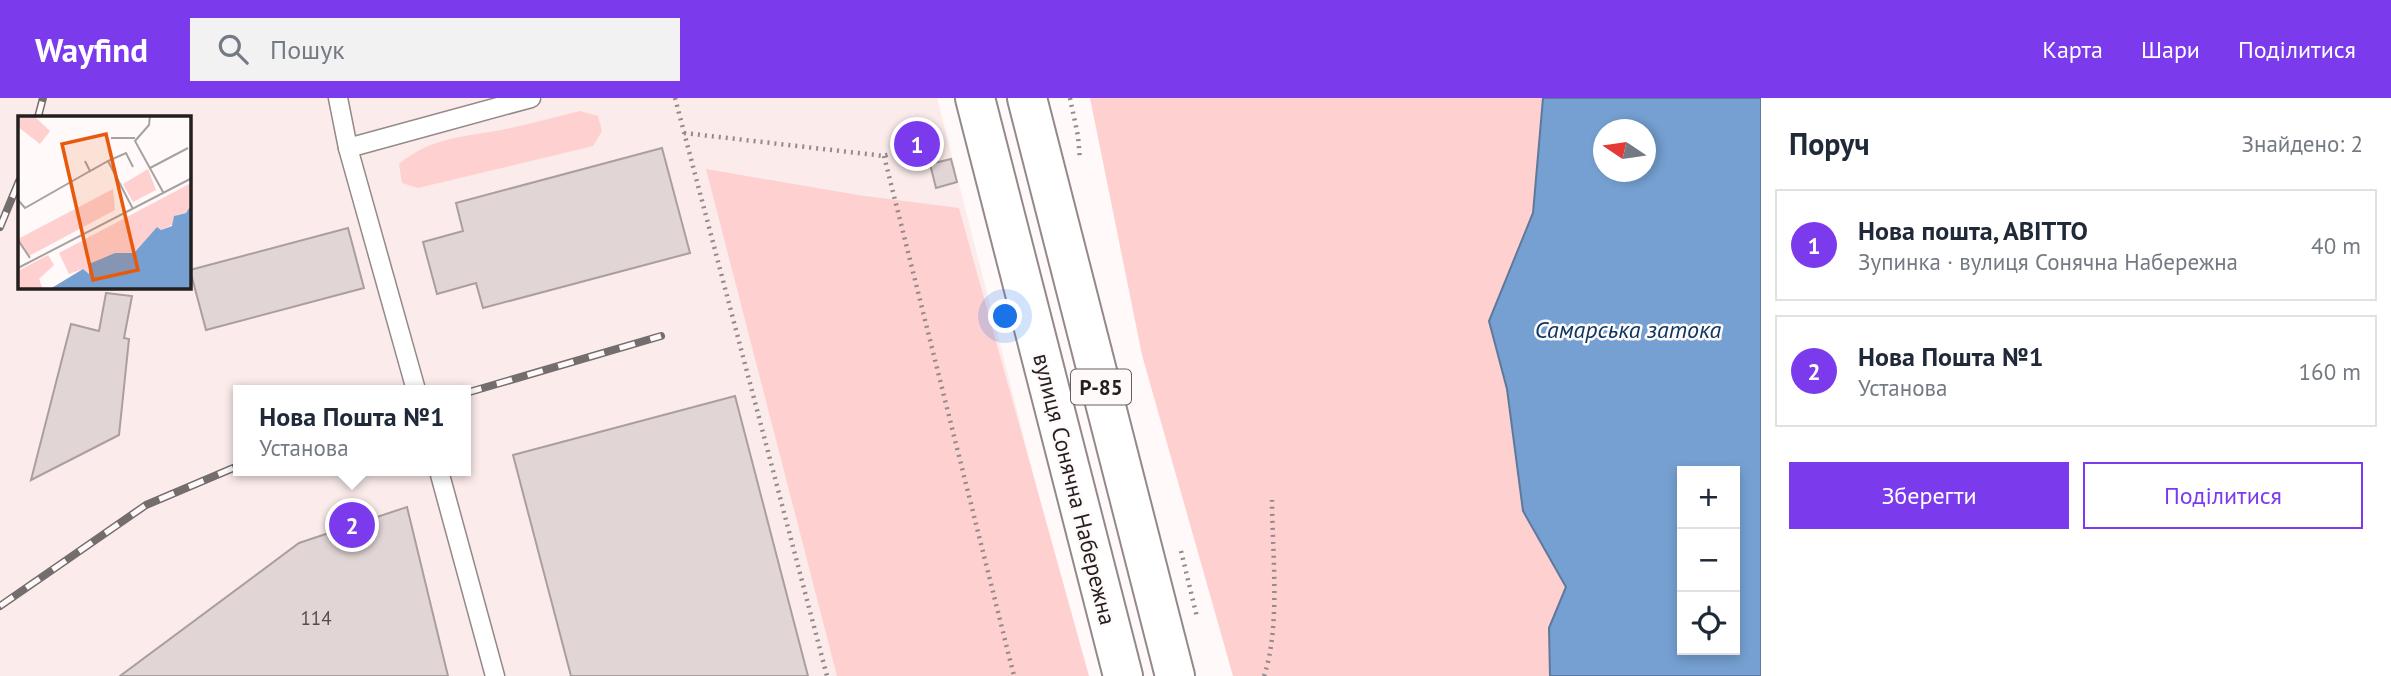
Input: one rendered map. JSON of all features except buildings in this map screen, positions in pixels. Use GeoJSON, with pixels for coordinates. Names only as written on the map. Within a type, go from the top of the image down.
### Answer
{"type":"FeatureCollection","features":[{"type":"Feature","properties":{"kind":"main road","name":"вулиця Сонячна Набережна"},"geometry":{"type":"LineString","coordinates":[[975,98],[1123,676]]}},
{"type":"Feature","properties":{"kind":"main road","name":"Р-85"},"geometry":{"type":"LineString","coordinates":[[1027,98],[1175,676]]}},
{"type":"Feature","properties":{"kind":"lane"},"geometry":{"type":"LineString","coordinates":[[338,98],[348,148],[415,385]]}},
{"type":"Feature","properties":{"kind":"lane"},"geometry":{"type":"LineString","coordinates":[[348,148],[531,98]]}},
{"type":"Feature","properties":{"kind":"lane"},"geometry":{"type":"LineString","coordinates":[[440,476],[495,676]]}},
{"type":"Feature","properties":{"kind":"path"},"geometry":{"type":"LineString","coordinates":[[675,98],[827,676]]}},
{"type":"Feature","properties":{"kind":"path"},"geometry":{"type":"LineString","coordinates":[[684,133],[884,156],[936,137]]}},
{"type":"Feature","properties":{"kind":"path"},"geometry":{"type":"LineString","coordinates":[[884,156],[1014,676]]}},
{"type":"Feature","properties":{"kind":"path"},"geometry":{"type":"LineString","coordinates":[[1264,676],[1268,664],[1273,618],[1272,498]]}},
{"type":"Feature","properties":{"kind":"shaded area"},"geometry":{"type":"Polygon","coordinates":[[[0,98],[937,98],[1085,676],[0,676],[0,98]]]}},
{"type":"Feature","properties":{"kind":"shaded area"},"geometry":{"type":"Polygon","coordinates":[[[1090,98],[1543,98],[1533,213],[1489,321],[1507,389],[1523,511],[1566,587],[1549,628],[1550,676],[1233,676],[1142,355],[1090,98]]]}},
{"type":"Feature","properties":{"kind":"shaded area"},"geometry":{"type":"Polygon","coordinates":[[[580,111],[598,116],[602,131],[593,146],[418,188],[402,183],[399,164],[424,148],[450,139],[580,111]]]}},
{"type":"Feature","properties":{"kind":"shaded area"},"geometry":{"type":"Polygon","coordinates":[[[706,169],[858,195],[959,208],[1089,676],[837,676],[706,169]]]}},
{"type":"Feature","properties":{"kind":"water","name":"Самарська затока"},"geometry":{"type":"Polygon","coordinates":[[[1543,98],[1761,98],[1761,676],[1550,676],[1549,628],[1566,587],[1523,511],[1507,389],[1489,321],[1533,213],[1543,98]]]}},
{"type":"Feature","properties":{"kind":"railway"},"geometry":{"type":"LineString","coordinates":[[38,116],[43,98]]}},
{"type":"Feature","properties":{"kind":"railway"},"geometry":{"type":"LineString","coordinates":[[0,227],[18,183]]}},
{"type":"Feature","properties":{"kind":"railway"},"geometry":{"type":"LineString","coordinates":[[471,392],[661,336]]}},
{"type":"Feature","properties":{"kind":"railway"},"geometry":{"type":"LineString","coordinates":[[0,606],[146,505],[233,468]]}},
{"type":"Feature","properties":{"kind":"place","name":"Нова пошта, АВІТТО"},"geometry":{"type":"Point","coordinates":[917,144]}},
{"type":"Feature","properties":{"kind":"place","name":"Нова Пошта №1"},"geometry":{"type":"Point","coordinates":[352,525]}}]}
